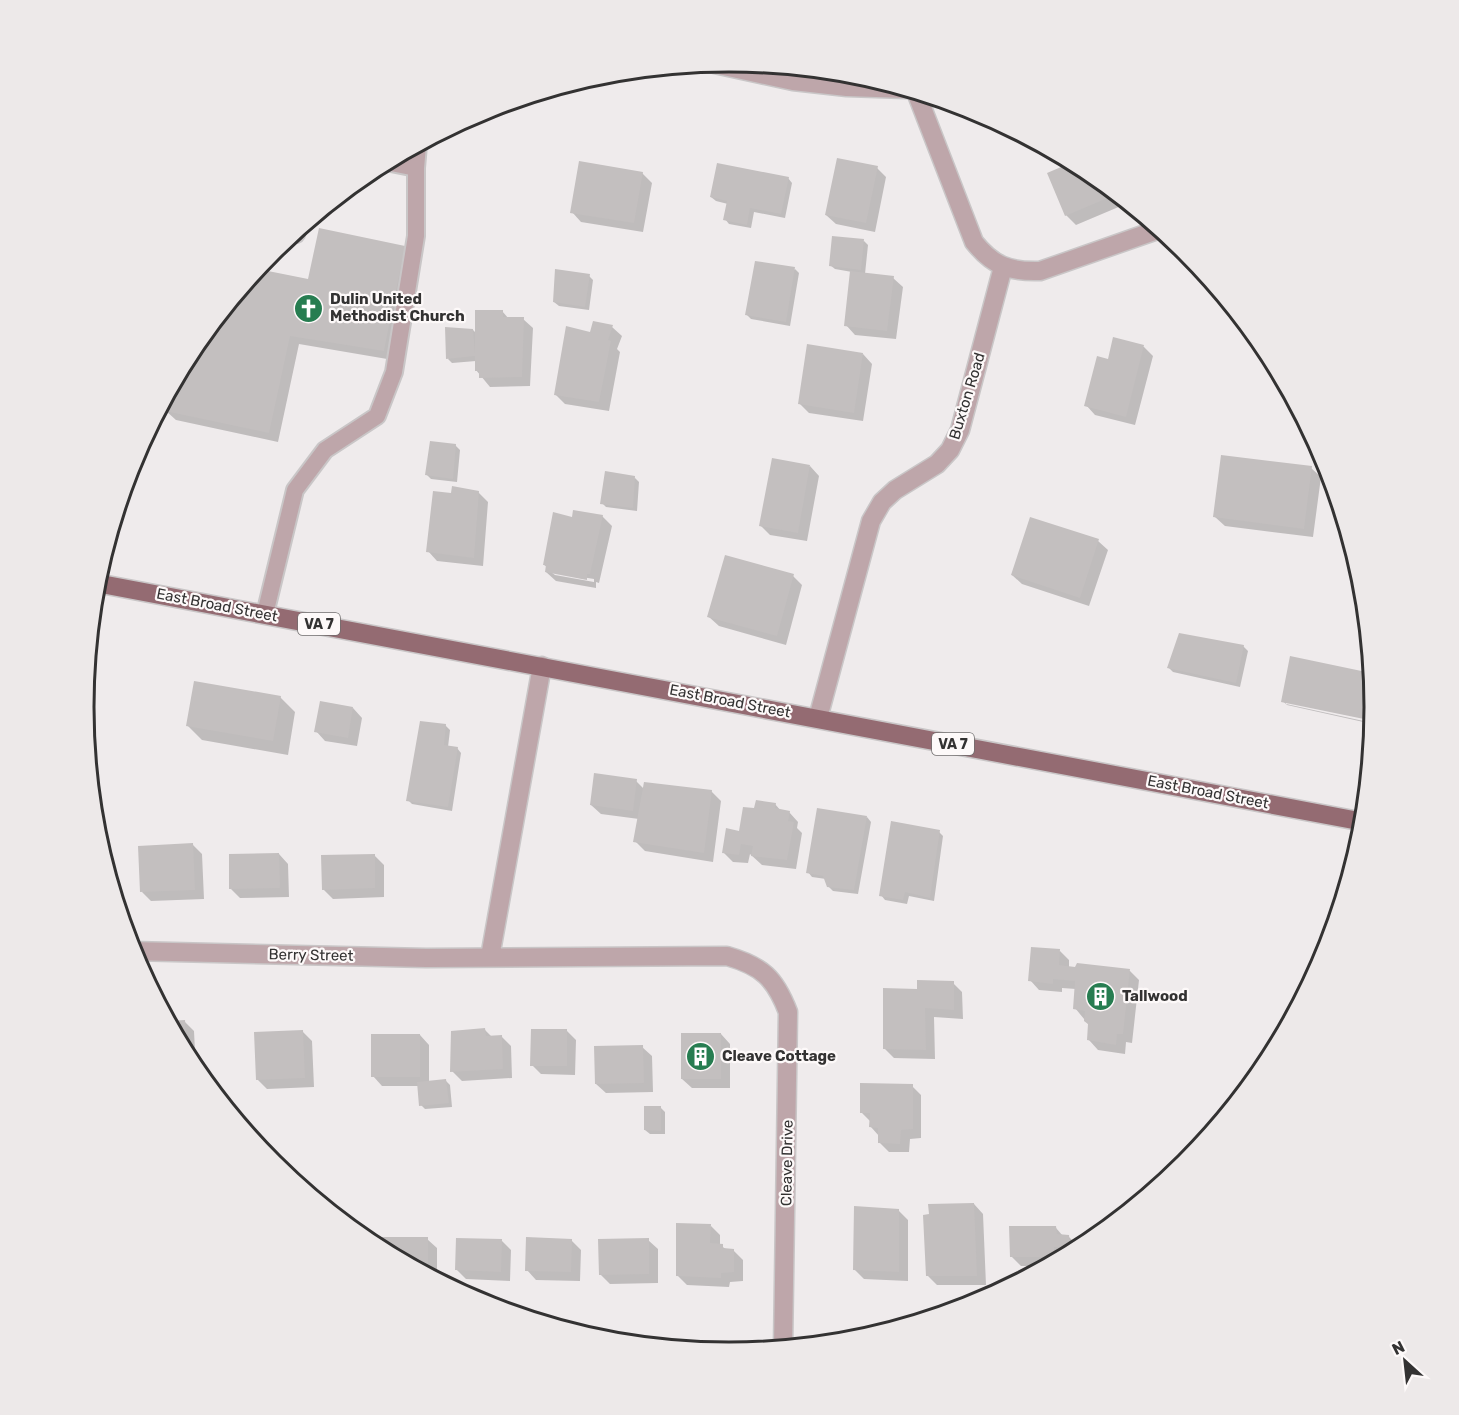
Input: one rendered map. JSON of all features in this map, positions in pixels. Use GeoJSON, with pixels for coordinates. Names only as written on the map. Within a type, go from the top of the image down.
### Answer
{"type":"FeatureCollection","features":[{"type":"Feature","properties":{"kind":"main road","name":"East Broad Street"},"geometry":{"type":"LineString","coordinates":[[106,585],[1355,820]]}},
{"type":"Feature","properties":{"kind":"street"},"geometry":{"type":"LineString","coordinates":[[754,73],[793,81],[868,88]]}},
{"type":"Feature","properties":{"kind":"street"},"geometry":{"type":"LineString","coordinates":[[920,102],[974,242],[984,254],[1003,267],[1020,272],[1040,271],[1151,232]]}},
{"type":"Feature","properties":{"kind":"street","name":"Buxton Road"},"geometry":{"type":"LineString","coordinates":[[818,718],[871,521],[882,502],[895,490],[937,464],[950,450],[960,430],[1003,267]]}},
{"type":"Feature","properties":{"kind":"street"},"geometry":{"type":"LineString","coordinates":[[490,957],[542,666]]}},
{"type":"Feature","properties":{"kind":"street","name":"Berry Street"},"geometry":{"type":"LineString","coordinates":[[142,951],[426,958],[728,956],[748,962],[767,974],[773,982]]}},
{"type":"Feature","properties":{"kind":"street","name":"Cleave Drive"},"geometry":{"type":"LineString","coordinates":[[773,982],[780,991],[788,1012],[789,1034],[783,1341]]}},
{"type":"Feature","properties":{"kind":"lane"},"geometry":{"type":"LineString","coordinates":[[265,614],[295,490],[325,450],[377,416],[394,372],[416,236],[417,154]]}},
{"type":"Feature","properties":{"kind":"lane"},"geometry":{"type":"LineString","coordinates":[[399,165],[416,168]]}},
{"type":"Feature","properties":{"kind":"building"},"geometry":{"type":"Polygon","coordinates":[[[837,158],[878,166],[866,223],[825,215],[837,158]]]}},
{"type":"Feature","properties":{"kind":"building"},"geometry":{"type":"Polygon","coordinates":[[[579,161],[643,172],[634,223],[570,213],[579,161]]]}},
{"type":"Feature","properties":{"kind":"building"},"geometry":{"type":"Polygon","coordinates":[[[717,163],[789,177],[781,214],[750,208],[747,225],[723,220],[727,201],[710,197],[717,163]]]}},
{"type":"Feature","properties":{"kind":"building"},"geometry":{"type":"Polygon","coordinates":[[[1062,166],[1109,198],[1065,216],[1047,173],[1062,166]]]}},
{"type":"Feature","properties":{"kind":"building","name":"Dulin United Methodist Church"},"geometry":{"type":"Polygon","coordinates":[[[319,228],[405,246],[384,351],[290,336],[269,433],[168,412],[201,354],[225,321],[268,271],[308,279],[319,228]]]}},
{"type":"Feature","properties":{"kind":"building"},"geometry":{"type":"Polygon","coordinates":[[[832,236],[864,239],[861,270],[829,266],[832,236]]]}},
{"type":"Feature","properties":{"kind":"building"},"geometry":{"type":"Polygon","coordinates":[[[755,261],[795,267],[786,322],[745,315],[755,261]]]}},
{"type":"Feature","properties":{"kind":"building"},"geometry":{"type":"Polygon","coordinates":[[[555,269],[590,274],[585,307],[553,302],[555,269]]]}},
{"type":"Feature","properties":{"kind":"building"},"geometry":{"type":"Polygon","coordinates":[[[850,271],[894,276],[887,331],[844,326],[850,271]]]}},
{"type":"Feature","properties":{"kind":"building"},"geometry":{"type":"Polygon","coordinates":[[[475,310],[503,310],[503,317],[524,317],[522,377],[479,378],[479,371],[475,371],[475,356],[446,359],[445,327],[473,329],[475,353],[475,310]]]}},
{"type":"Feature","properties":{"kind":"building"},"geometry":{"type":"Polygon","coordinates":[[[593,321],[613,325],[608,340],[611,341],[599,402],[554,395],[566,326],[590,332],[593,321]]]}},
{"type":"Feature","properties":{"kind":"building"},"geometry":{"type":"Polygon","coordinates":[[[1113,337],[1144,345],[1126,417],[1084,406],[1097,356],[1108,359],[1113,337]]]}},
{"type":"Feature","properties":{"kind":"building"},"geometry":{"type":"Polygon","coordinates":[[[807,344],[863,353],[854,413],[798,404],[807,344]]]}},
{"type":"Feature","properties":{"kind":"building"},"geometry":{"type":"Polygon","coordinates":[[[430,441],[456,444],[453,479],[425,475],[430,441]]]}},
{"type":"Feature","properties":{"kind":"building"},"geometry":{"type":"Polygon","coordinates":[[[1221,455],[1312,466],[1304,529],[1213,517],[1221,455]]]}},
{"type":"Feature","properties":{"kind":"building"},"geometry":{"type":"Polygon","coordinates":[[[772,458],[810,465],[798,533],[759,526],[772,458]]]}},
{"type":"Feature","properties":{"kind":"building"},"geometry":{"type":"Polygon","coordinates":[[[605,471],[635,476],[633,508],[600,504],[605,471]]]}},
{"type":"Feature","properties":{"kind":"building"},"geometry":{"type":"Polygon","coordinates":[[[452,486],[479,491],[474,558],[426,552],[433,491],[451,493],[452,486]]]}},
{"type":"Feature","properties":{"kind":"building"},"geometry":{"type":"Polygon","coordinates":[[[573,510],[603,515],[587,580],[545,572],[546,565],[543,565],[553,512],[572,517],[573,510]]]}},
{"type":"Feature","properties":{"kind":"building"},"geometry":{"type":"Polygon","coordinates":[[[1030,517],[1099,539],[1080,598],[1011,575],[1030,517]]]}},
{"type":"Feature","properties":{"kind":"building"},"geometry":{"type":"Polygon","coordinates":[[[725,555],[794,574],[777,636],[707,617],[725,555]]]}},
{"type":"Feature","properties":{"kind":"building"},"geometry":{"type":"Polygon","coordinates":[[[1179,633],[1244,645],[1236,683],[1167,668],[1179,633]]]}},
{"type":"Feature","properties":{"kind":"building"},"geometry":{"type":"Polygon","coordinates":[[[1290,656],[1364,672],[1364,719],[1281,702],[1290,656]]]}},
{"type":"Feature","properties":{"kind":"building"},"geometry":{"type":"Polygon","coordinates":[[[194,681],[281,696],[273,741],[186,726],[194,681]]]}},
{"type":"Feature","properties":{"kind":"building"},"geometry":{"type":"Polygon","coordinates":[[[320,701],[353,707],[348,738],[314,732],[320,701]]]}},
{"type":"Feature","properties":{"kind":"building"},"geometry":{"type":"Polygon","coordinates":[[[420,721],[446,724],[444,745],[458,747],[448,807],[406,801],[420,721]]]}},
{"type":"Feature","properties":{"kind":"building"},"geometry":{"type":"Polygon","coordinates":[[[594,773],[637,779],[633,811],[590,805],[594,773]]]}},
{"type":"Feature","properties":{"kind":"building"},"geometry":{"type":"Polygon","coordinates":[[[644,782],[712,790],[704,853],[633,842],[644,782]]]}},
{"type":"Feature","properties":{"kind":"building"},"geometry":{"type":"Polygon","coordinates":[[[756,800],[776,803],[775,808],[790,811],[788,821],[794,822],[787,860],[751,856],[753,846],[741,844],[739,855],[722,853],[726,828],[739,831],[743,807],[754,808],[756,800]]]}},
{"type":"Feature","properties":{"kind":"building"},"geometry":{"type":"Polygon","coordinates":[[[817,808],[867,816],[854,890],[827,887],[823,876],[806,873],[817,808]]]}},
{"type":"Feature","properties":{"kind":"building"},"geometry":{"type":"Polygon","coordinates":[[[891,821],[940,830],[930,898],[905,892],[903,900],[879,896],[891,821]]]}},
{"type":"Feature","properties":{"kind":"building"},"geometry":{"type":"Polygon","coordinates":[[[193,843],[195,890],[140,892],[138,846],[193,843]]]}},
{"type":"Feature","properties":{"kind":"building"},"geometry":{"type":"Polygon","coordinates":[[[279,853],[280,888],[229,889],[229,854],[279,853]]]}},
{"type":"Feature","properties":{"kind":"building"},"geometry":{"type":"Polygon","coordinates":[[[375,854],[375,888],[322,890],[321,855],[375,854]]]}},
{"type":"Feature","properties":{"kind":"building","name":"Tallwood"},"geometry":{"type":"Polygon","coordinates":[[[1031,947],[1060,949],[1059,965],[1075,967],[1077,963],[1130,969],[1123,1034],[1117,1034],[1116,1045],[1087,1040],[1088,1024],[1084,1021],[1085,1011],[1073,1009],[1075,981],[1053,979],[1053,984],[1028,981],[1031,947]]]}},
{"type":"Feature","properties":{"kind":"building"},"geometry":{"type":"Polygon","coordinates":[[[917,980],[954,981],[954,1010],[925,1008],[926,1050],[883,1049],[883,988],[917,989],[917,980]]]}},
{"type":"Feature","properties":{"kind":"building"},"geometry":{"type":"Polygon","coordinates":[[[177,1020],[185,1020],[186,1036],[179,1025],[177,1020]]]}},
{"type":"Feature","properties":{"kind":"building"},"geometry":{"type":"Polygon","coordinates":[[[485,1028],[486,1036],[502,1035],[503,1069],[450,1072],[451,1031],[485,1028]]]}},
{"type":"Feature","properties":{"kind":"building"},"geometry":{"type":"Polygon","coordinates":[[[531,1029],[567,1029],[567,1066],[530,1066],[531,1029]]]}},
{"type":"Feature","properties":{"kind":"building"},"geometry":{"type":"Polygon","coordinates":[[[303,1030],[305,1078],[256,1080],[254,1032],[303,1030]]]}},
{"type":"Feature","properties":{"kind":"building","name":"Cleave Cottage"},"geometry":{"type":"Polygon","coordinates":[[[681,1033],[721,1033],[721,1079],[681,1079],[681,1033]]]}},
{"type":"Feature","properties":{"kind":"building"},"geometry":{"type":"Polygon","coordinates":[[[371,1034],[420,1034],[420,1077],[371,1077],[371,1034]]]}},
{"type":"Feature","properties":{"kind":"building"},"geometry":{"type":"Polygon","coordinates":[[[643,1045],[644,1083],[595,1084],[594,1046],[643,1045]]]}},
{"type":"Feature","properties":{"kind":"building"},"geometry":{"type":"Polygon","coordinates":[[[446,1079],[449,1103],[419,1106],[417,1082],[446,1079]]]}},
{"type":"Feature","properties":{"kind":"building"},"geometry":{"type":"Polygon","coordinates":[[[860,1083],[913,1084],[913,1129],[901,1130],[900,1144],[878,1143],[878,1128],[869,1127],[870,1113],[860,1113],[860,1083]]]}},
{"type":"Feature","properties":{"kind":"building"},"geometry":{"type":"Polygon","coordinates":[[[644,1106],[661,1106],[661,1131],[644,1130],[644,1106]]]}},
{"type":"Feature","properties":{"kind":"building"},"geometry":{"type":"Polygon","coordinates":[[[974,1203],[977,1276],[926,1276],[923,1215],[929,1214],[928,1204],[974,1203]]]}},
{"type":"Feature","properties":{"kind":"building"},"geometry":{"type":"Polygon","coordinates":[[[854,1206],[899,1209],[899,1272],[853,1270],[854,1206]]]}},
{"type":"Feature","properties":{"kind":"building"},"geometry":{"type":"Polygon","coordinates":[[[676,1223],[711,1224],[710,1243],[723,1244],[723,1248],[734,1249],[734,1272],[721,1273],[721,1278],[676,1276],[676,1223]]]}},
{"type":"Feature","properties":{"kind":"building"},"geometry":{"type":"Polygon","coordinates":[[[1009,1226],[1056,1226],[1057,1234],[1069,1235],[1070,1244],[1065,1247],[1054,1247],[1055,1253],[1049,1257],[1010,1257],[1009,1226]]]}},
{"type":"Feature","properties":{"kind":"building"},"geometry":{"type":"Polygon","coordinates":[[[428,1237],[428,1266],[412,1258],[380,1238],[428,1237]]]}},
{"type":"Feature","properties":{"kind":"building"},"geometry":{"type":"Polygon","coordinates":[[[526,1237],[572,1239],[571,1272],[525,1271],[526,1237]]]}},
{"type":"Feature","properties":{"kind":"building"},"geometry":{"type":"Polygon","coordinates":[[[456,1238],[502,1239],[501,1272],[455,1270],[456,1238]]]}},
{"type":"Feature","properties":{"kind":"building"},"geometry":{"type":"Polygon","coordinates":[[[649,1238],[649,1274],[599,1275],[598,1239],[649,1238]]]}},
{"type":"Feature","properties":{"kind":"place","name":"Dulin United Methodist Church"},"geometry":{"type":"Point","coordinates":[309,308]}},
{"type":"Feature","properties":{"kind":"place","name":"Tallwood"},"geometry":{"type":"Point","coordinates":[1101,996]}},
{"type":"Feature","properties":{"kind":"place","name":"Cleave Cottage"},"geometry":{"type":"Point","coordinates":[701,1056]}}]}
